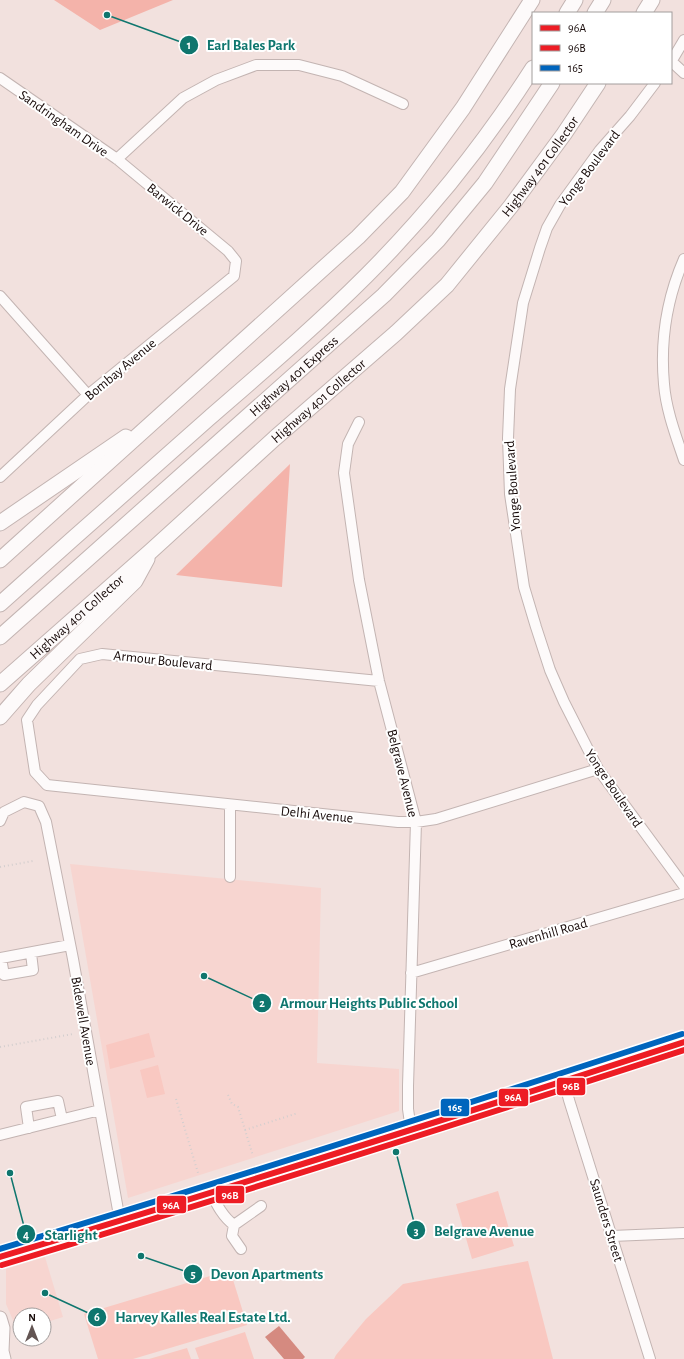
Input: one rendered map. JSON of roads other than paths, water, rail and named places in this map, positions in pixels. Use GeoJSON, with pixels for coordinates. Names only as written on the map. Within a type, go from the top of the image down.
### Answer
{"type":"FeatureCollection","features":[{"type":"Feature","properties":{"kind":"highway"},"geometry":{"type":"LineString","coordinates":[[0,560],[358,237],[402,192],[463,108],[532,0]]}},
{"type":"Feature","properties":{"kind":"highway"},"geometry":{"type":"LineString","coordinates":[[568,12],[575,0]]}},
{"type":"Feature","properties":{"kind":"highway"},"geometry":{"type":"LineString","coordinates":[[596,12],[603,0]]}},
{"type":"Feature","properties":{"kind":"highway"},"geometry":{"type":"LineString","coordinates":[[645,12],[652,0]]}},
{"type":"Feature","properties":{"kind":"highway","name":"Highway 401 Express"},"geometry":{"type":"LineString","coordinates":[[0,604],[282,354],[368,275],[415,224],[456,176],[499,118],[532,69]]}},
{"type":"Feature","properties":{"kind":"highway","name":"Highway 401 Express"},"geometry":{"type":"LineString","coordinates":[[0,637],[384,295],[438,240],[485,183],[551,84]]}},
{"type":"Feature","properties":{"kind":"highway","name":"Highway 401 Collector"},"geometry":{"type":"LineString","coordinates":[[0,684],[396,333],[447,285],[511,206],[564,134],[597,84]]}},
{"type":"Feature","properties":{"kind":"highway"},"geometry":{"type":"LineString","coordinates":[[0,523],[131,433],[149,427]]}},
{"type":"Feature","properties":{"kind":"highway"},"geometry":{"type":"LineString","coordinates":[[0,717],[29,684],[135,581],[151,551]]}},
{"type":"Feature","properties":{"kind":"main road"},"geometry":{"type":"LineString","coordinates":[[0,1257],[211,1193],[684,1042]]}},
{"type":"Feature","properties":{"kind":"main road"},"geometry":{"type":"LineString","coordinates":[[0,1318],[3,1328],[2,1353]]}},
{"type":"Feature","properties":{"kind":"street"},"geometry":{"type":"LineString","coordinates":[[672,60],[684,40]]}},
{"type":"Feature","properties":{"kind":"street"},"geometry":{"type":"LineString","coordinates":[[672,63],[684,73]]}},
{"type":"Feature","properties":{"kind":"street","name":"Sandringham Drive"},"geometry":{"type":"LineString","coordinates":[[0,78],[117,159],[183,98],[216,80],[256,65],[299,65],[342,76],[403,104]]}},
{"type":"Feature","properties":{"kind":"street","name":"Yonge Boulevard"},"geometry":{"type":"LineString","coordinates":[[654,84],[630,116],[600,150],[560,205],[540,248],[523,303],[510,389],[508,438],[510,494],[524,586],[550,670],[564,702],[598,770],[684,886]]}},
{"type":"Feature","properties":{"kind":"street","name":"Barwick Drive"},"geometry":{"type":"LineString","coordinates":[[117,159],[228,251],[236,262]]}},
{"type":"Feature","properties":{"kind":"street"},"geometry":{"type":"LineString","coordinates":[[684,258],[670,294],[664,329],[663,352],[664,385],[670,418],[684,460]]}},
{"type":"Feature","properties":{"kind":"street","name":"Bombay Avenue"},"geometry":{"type":"LineString","coordinates":[[0,477],[88,395],[234,276],[236,262]]}},
{"type":"Feature","properties":{"kind":"street"},"geometry":{"type":"LineString","coordinates":[[0,296],[88,395]]}},
{"type":"Feature","properties":{"kind":"street","name":"Belgrave Avenue"},"geometry":{"type":"LineString","coordinates":[[359,422],[348,444],[344,473],[359,580],[379,681],[416,822],[408,1086],[408,1108],[411,1130]]}},
{"type":"Feature","properties":{"kind":"street","name":"Armour Boulevard"},"geometry":{"type":"LineString","coordinates":[[34,772],[27,720],[37,705],[80,660],[102,654],[379,681]]}},
{"type":"Feature","properties":{"kind":"street","name":"Delhi Avenue"},"geometry":{"type":"LineString","coordinates":[[34,772],[47,784],[387,822],[416,822],[436,819],[598,770]]}},
{"type":"Feature","properties":{"kind":"street","name":"Bidewell Avenue"},"geometry":{"type":"LineString","coordinates":[[0,821],[4,812],[24,802],[39,806],[46,822],[120,1221]]}},
{"type":"Feature","properties":{"kind":"street"},"geometry":{"type":"LineString","coordinates":[[230,805],[230,876]]}},
{"type":"Feature","properties":{"kind":"street","name":"Ravenhill Road"},"geometry":{"type":"LineString","coordinates":[[411,973],[684,893]]}},
{"type":"Feature","properties":{"kind":"street"},"geometry":{"type":"LineString","coordinates":[[31,953],[70,945]]}},
{"type":"Feature","properties":{"kind":"street","name":"Saunders Street"},"geometry":{"type":"LineString","coordinates":[[564,1081],[650,1359]]}},
{"type":"Feature","properties":{"kind":"street"},"geometry":{"type":"LineString","coordinates":[[29,1128],[26,1107],[58,1101],[62,1119]]}},
{"type":"Feature","properties":{"kind":"street"},"geometry":{"type":"LineString","coordinates":[[0,1135],[100,1110]]}},
{"type":"Feature","properties":{"kind":"street"},"geometry":{"type":"LineString","coordinates":[[211,1193],[216,1205],[228,1221],[234,1225]]}},
{"type":"Feature","properties":{"kind":"street"},"geometry":{"type":"LineString","coordinates":[[241,1249],[232,1236],[234,1225],[261,1206]]}},
{"type":"Feature","properties":{"kind":"street"},"geometry":{"type":"LineString","coordinates":[[612,1236],[684,1233]]}},
{"type":"Feature","properties":{"kind":"place","name":"Earl Bales Park"},"geometry":{"type":"Point","coordinates":[107,15]}},
{"type":"Feature","properties":{"kind":"place","name":"Armour Heights Public School"},"geometry":{"type":"Point","coordinates":[204,976]}},
{"type":"Feature","properties":{"kind":"place","name":"Belgrave Avenue"},"geometry":{"type":"Point","coordinates":[396,1152]}},
{"type":"Feature","properties":{"kind":"place","name":"Starlight"},"geometry":{"type":"Point","coordinates":[10,1173]}},
{"type":"Feature","properties":{"kind":"place","name":"Devon Apartments"},"geometry":{"type":"Point","coordinates":[141,1256]}},
{"type":"Feature","properties":{"kind":"place","name":"Harvey Kalles Real Estate Ltd."},"geometry":{"type":"Point","coordinates":[45,1293]}}]}
